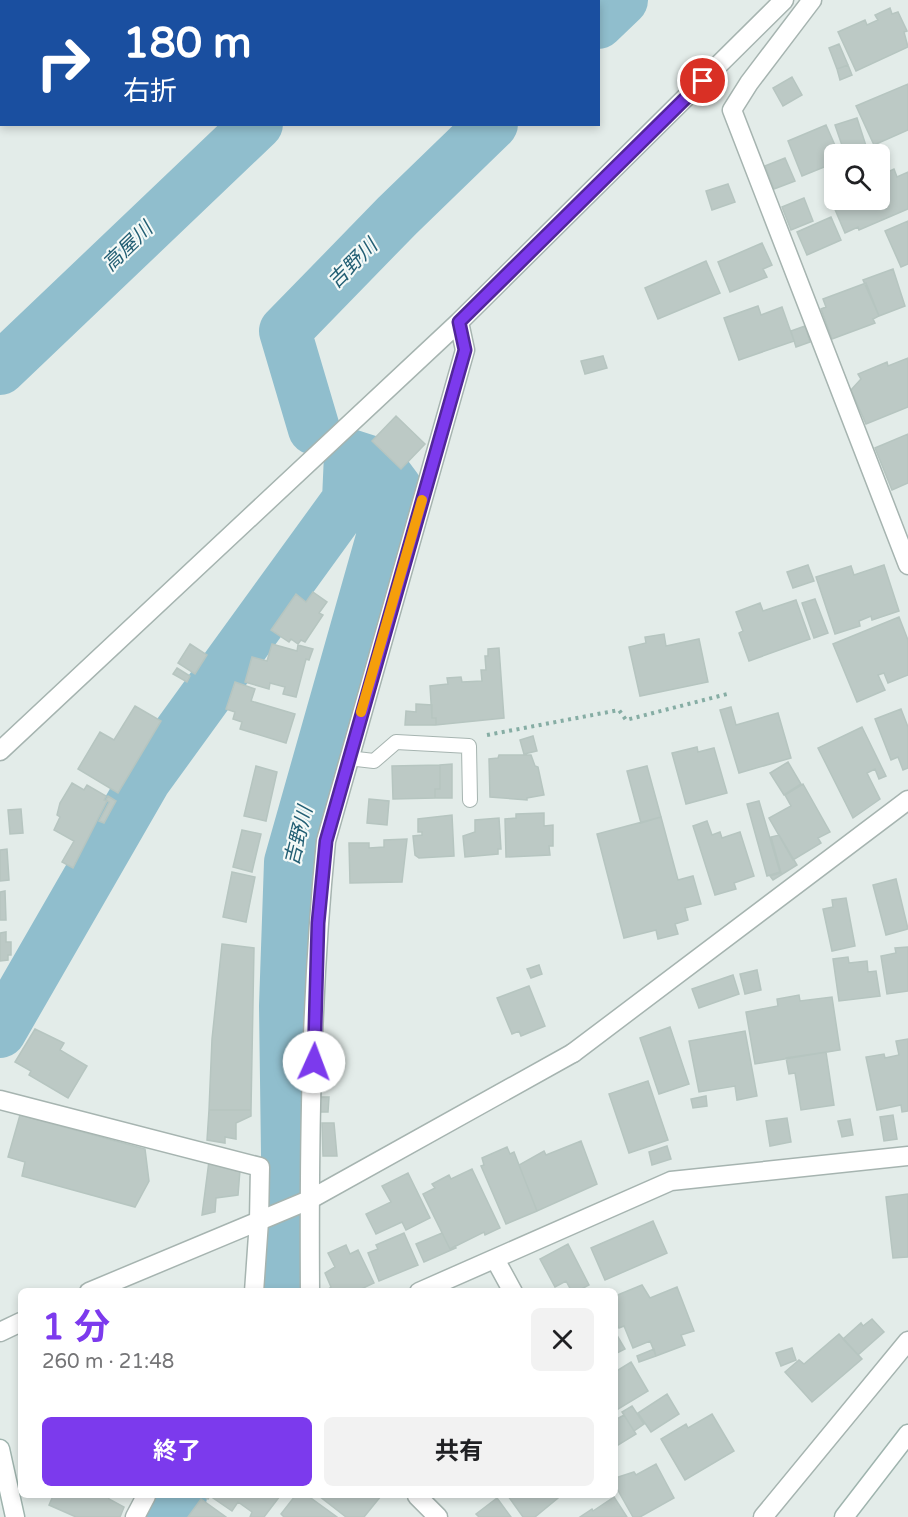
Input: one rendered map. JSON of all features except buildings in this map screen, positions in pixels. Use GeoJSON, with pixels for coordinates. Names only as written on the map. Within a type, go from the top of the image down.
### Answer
{"type":"FeatureCollection","features":[{"type":"Feature","properties":{"kind":"street"},"geometry":{"type":"LineString","coordinates":[[0,751],[459,322],[784,0]]}},
{"type":"Feature","properties":{"kind":"street"},"geometry":{"type":"LineString","coordinates":[[812,0],[749,83],[732,110],[908,565]]}},
{"type":"Feature","properties":{"kind":"street"},"geometry":{"type":"LineString","coordinates":[[310,1288],[309,1200],[318,923],[326,841],[465,350],[459,322]]}},
{"type":"Feature","properties":{"kind":"street"},"geometry":{"type":"LineString","coordinates":[[99,1288],[309,1200],[573,1053],[908,800]]}},
{"type":"Feature","properties":{"kind":"street"},"geometry":{"type":"LineString","coordinates":[[0,1100],[260,1167],[254,1288]]}},
{"type":"Feature","properties":{"kind":"street"},"geometry":{"type":"LineString","coordinates":[[428,1288],[670,1180],[908,1156]]}},
{"type":"Feature","properties":{"kind":"street"},"geometry":{"type":"LineString","coordinates":[[495,1259],[511,1288]]}},
{"type":"Feature","properties":{"kind":"street"},"geometry":{"type":"LineString","coordinates":[[0,1332],[18,1323]]}},
{"type":"Feature","properties":{"kind":"street"},"geometry":{"type":"LineString","coordinates":[[762,1517],[908,1341]]}},
{"type":"Feature","properties":{"kind":"street"},"geometry":{"type":"LineString","coordinates":[[844,1517],[908,1434]]}},
{"type":"Feature","properties":{"kind":"street"},"geometry":{"type":"LineString","coordinates":[[0,1449],[15,1517]]}},
{"type":"Feature","properties":{"kind":"street"},"geometry":{"type":"LineString","coordinates":[[135,1517],[145,1498]]}},
{"type":"Feature","properties":{"kind":"street"},"geometry":{"type":"LineString","coordinates":[[419,1498],[438,1517]]}},
{"type":"Feature","properties":{"kind":"lane"},"geometry":{"type":"LineString","coordinates":[[348,758],[374,761],[396,742],[470,746],[470,800]]}},
{"type":"Feature","properties":{"kind":"path"},"geometry":{"type":"LineString","coordinates":[[470,746],[478,737],[619,710],[626,720],[731,693]]}},
{"type":"Feature","properties":{"kind":"waterway","name":"吉野川"},"geometry":{"type":"LineString","coordinates":[[600,21],[622,0]]}},
{"type":"Feature","properties":{"kind":"waterway","name":"高屋川"},"geometry":{"type":"LineString","coordinates":[[0,369],[255,126]]}},
{"type":"Feature","properties":{"kind":"waterway","name":"吉野川"},"geometry":{"type":"LineString","coordinates":[[314,429],[285,331],[397,216],[490,126]]}},
{"type":"Feature","properties":{"kind":"waterway","name":"吉野川"},"geometry":{"type":"LineString","coordinates":[[0,1032],[145,780],[348,500],[350,455],[378,464],[396,488],[290,862],[285,1006],[288,1227],[283,1288]]}},
{"type":"Feature","properties":{"kind":"waterway","name":"吉野川"},"geometry":{"type":"LineString","coordinates":[[168,1517],[180,1498]]}},
{"type":"Feature","properties":{"kind":"slow traffic"},"geometry":{"type":"LineString","coordinates":[[361,712],[422,500]]}},
{"type":"Feature","properties":{"kind":"route"},"geometry":{"type":"LineString","coordinates":[[314,1062],[318,923],[326,841],[465,350],[459,322],[703,81]]}}]}
